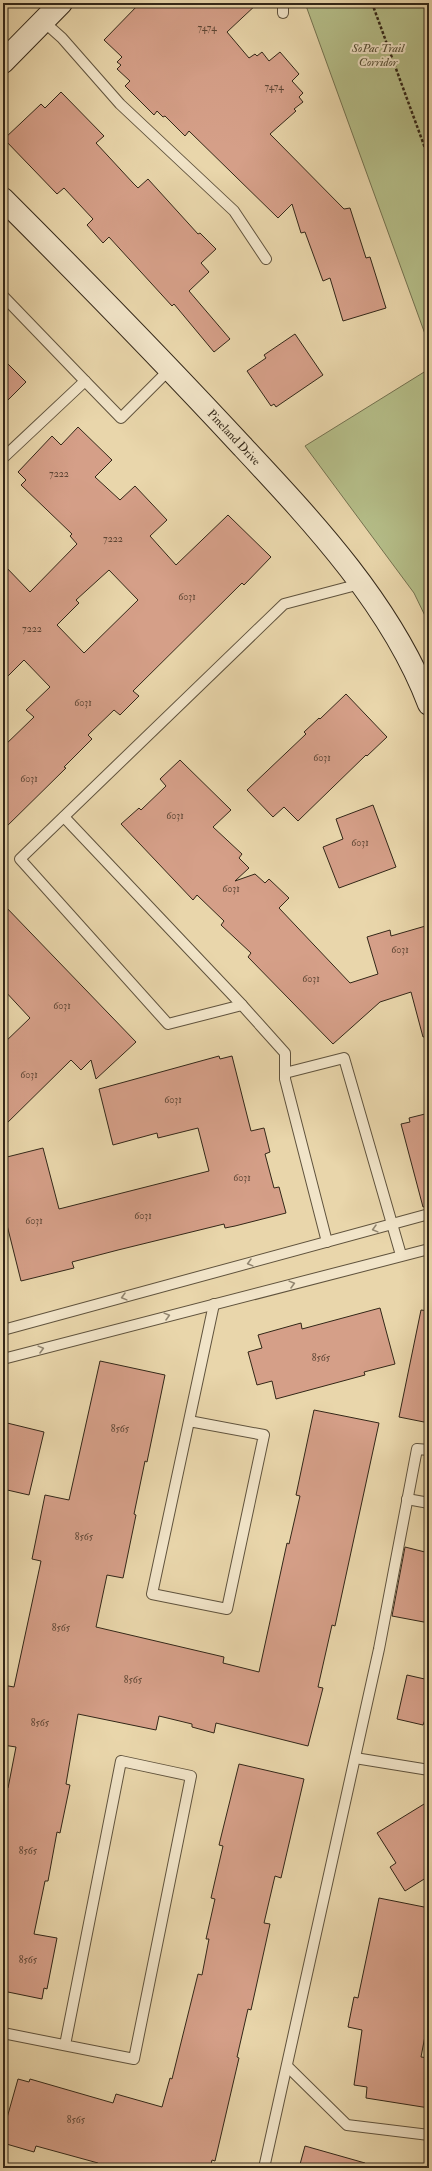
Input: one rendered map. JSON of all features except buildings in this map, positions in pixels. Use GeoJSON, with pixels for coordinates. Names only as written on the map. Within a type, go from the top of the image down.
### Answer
{"type":"FeatureCollection","features":[{"type":"Feature","properties":{"kind":"street"},"geometry":{"type":"LineString","coordinates":[[3,62],[61,3]]}},
{"type":"Feature","properties":{"kind":"street","name":"Pineland Drive"},"geometry":{"type":"LineString","coordinates":[[3,199],[171,368],[273,478],[360,584],[388,621],[422,686],[429,704]]}},
{"type":"Feature","properties":{"kind":"lane"},"geometry":{"type":"LineString","coordinates":[[43,21],[62,38],[120,104],[234,211],[266,259]]}},
{"type":"Feature","properties":{"kind":"lane"},"geometry":{"type":"LineString","coordinates":[[3,296],[120,418],[171,368]]}},
{"type":"Feature","properties":{"kind":"lane"},"geometry":{"type":"LineString","coordinates":[[3,458],[85,381]]}},
{"type":"Feature","properties":{"kind":"lane"},"geometry":{"type":"LineString","coordinates":[[242,1005],[168,1024],[20,859],[284,604],[360,584]]}},
{"type":"Feature","properties":{"kind":"lane"},"geometry":{"type":"LineString","coordinates":[[64,818],[242,1005],[285,1054],[285,1073],[327,1242]]}},
{"type":"Feature","properties":{"kind":"lane"},"geometry":{"type":"LineString","coordinates":[[285,1073],[344,1058],[391,1224],[402,1255]]}},
{"type":"Feature","properties":{"kind":"lane"},"geometry":{"type":"LineString","coordinates":[[3,1330],[429,1214]]}},
{"type":"Feature","properties":{"kind":"lane"},"geometry":{"type":"LineString","coordinates":[[3,1357],[429,1249]]}},
{"type":"Feature","properties":{"kind":"lane"},"geometry":{"type":"LineString","coordinates":[[188,1421],[264,1435],[227,1609],[152,1594],[188,1421],[214,1304]]}},
{"type":"Feature","properties":{"kind":"lane"},"geometry":{"type":"LineString","coordinates":[[264,2168],[379,1649],[416,1449],[429,1450]]}},
{"type":"Feature","properties":{"kind":"lane"},"geometry":{"type":"LineString","coordinates":[[407,1499],[429,1503]]}},
{"type":"Feature","properties":{"kind":"lane"},"geometry":{"type":"LineString","coordinates":[[355,1758],[429,1770]]}},
{"type":"Feature","properties":{"kind":"lane"},"geometry":{"type":"LineString","coordinates":[[3,2033],[134,2059],[191,1776],[121,1762],[65,2045]]}},
{"type":"Feature","properties":{"kind":"lane"},"geometry":{"type":"LineString","coordinates":[[287,2066],[347,2125],[429,2135]]}},
{"type":"Feature","properties":{"kind":"path"},"geometry":{"type":"LineString","coordinates":[[372,3],[429,159]]}},
{"type":"Feature","properties":{"kind":"green space","name":"SoPac Trail Corridor"},"geometry":{"type":"Polygon","coordinates":[[[305,3],[429,3],[429,345],[305,3]]]}},
{"type":"Feature","properties":{"kind":"green space"},"geometry":{"type":"Polygon","coordinates":[[[429,369],[429,624],[414,593],[305,446],[429,369]]]}}]}
